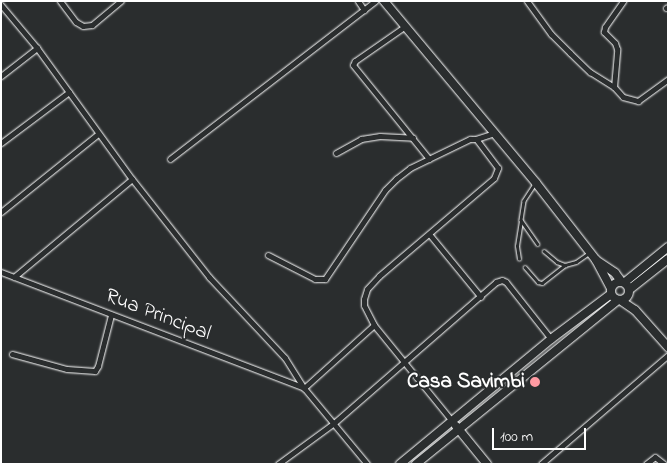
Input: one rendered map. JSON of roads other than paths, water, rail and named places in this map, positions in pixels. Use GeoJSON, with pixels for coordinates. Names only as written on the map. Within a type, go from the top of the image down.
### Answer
{"type":"FeatureCollection","features":[{"type":"Feature","properties":{"kind":"street"},"geometry":{"type":"LineString","coordinates":[[60,1],[76,22],[83,26],[92,25],[121,1]]}},
{"type":"Feature","properties":{"kind":"street"},"geometry":{"type":"LineString","coordinates":[[358,1],[364,10]]}},
{"type":"Feature","properties":{"kind":"street"},"geometry":{"type":"LineString","coordinates":[[170,159],[376,1]]}},
{"type":"Feature","properties":{"kind":"street"},"geometry":{"type":"LineString","coordinates":[[384,1],[536,183],[596,260],[611,291],[619,300],[635,310],[668,348]]}},
{"type":"Feature","properties":{"kind":"street"},"geometry":{"type":"LineString","coordinates":[[527,1],[551,34],[583,66],[614,87],[623,97],[638,101],[668,80]]}},
{"type":"Feature","properties":{"kind":"street"},"geometry":{"type":"LineString","coordinates":[[614,87],[617,49],[604,32],[605,27],[622,1]]}},
{"type":"Feature","properties":{"kind":"street"},"geometry":{"type":"LineString","coordinates":[[1,5],[37,48],[98,134],[209,277],[285,358],[304,388],[367,464]]}},
{"type":"Feature","properties":{"kind":"street"},"geometry":{"type":"LineString","coordinates":[[404,27],[355,61],[353,66],[429,159]]}},
{"type":"Feature","properties":{"kind":"street"},"geometry":{"type":"LineString","coordinates":[[1,76],[37,48]]}},
{"type":"Feature","properties":{"kind":"street"},"geometry":{"type":"LineString","coordinates":[[1,144],[69,92]]}},
{"type":"Feature","properties":{"kind":"street"},"geometry":{"type":"LineString","coordinates":[[268,255],[314,279],[325,279],[385,190],[410,168],[470,139],[494,133]]}},
{"type":"Feature","properties":{"kind":"street"},"geometry":{"type":"LineString","coordinates":[[1,212],[98,134]]}},
{"type":"Feature","properties":{"kind":"street"},"geometry":{"type":"LineString","coordinates":[[336,153],[361,139],[380,136],[413,138]]}},
{"type":"Feature","properties":{"kind":"street"},"geometry":{"type":"LineString","coordinates":[[476,139],[498,168],[497,173],[430,235],[379,276],[367,289],[364,305],[374,325],[403,363],[487,464]]}},
{"type":"Feature","properties":{"kind":"street"},"geometry":{"type":"LineString","coordinates":[[14,277],[132,179]]}},
{"type":"Feature","properties":{"kind":"street"},"geometry":{"type":"LineString","coordinates":[[430,235],[481,297]]}},
{"type":"Feature","properties":{"kind":"street"},"geometry":{"type":"LineString","coordinates":[[626,286],[668,247]]}},
{"type":"Feature","properties":{"kind":"street"},"geometry":{"type":"LineString","coordinates":[[400,464],[611,291],[615,283],[626,286],[668,259]]}},
{"type":"Feature","properties":{"kind":"street"},"geometry":{"type":"LineString","coordinates":[[596,260],[615,273],[626,286],[635,310]]}},
{"type":"Feature","properties":{"kind":"street","name":"Rua Principal"},"geometry":{"type":"LineString","coordinates":[[1,272],[304,388]]}},
{"type":"Feature","properties":{"kind":"street"},"geometry":{"type":"LineString","coordinates":[[278,464],[334,423],[496,282],[502,280],[506,282],[551,340]]}},
{"type":"Feature","properties":{"kind":"street"},"geometry":{"type":"LineString","coordinates":[[416,464],[619,300],[627,298],[626,286]]}},
{"type":"Feature","properties":{"kind":"street"},"geometry":{"type":"LineString","coordinates":[[12,354],[67,369],[95,371],[98,366],[111,315]]}},
{"type":"Feature","properties":{"kind":"street"},"geometry":{"type":"LineString","coordinates":[[304,388],[374,325]]}},
{"type":"Feature","properties":{"kind":"street"},"geometry":{"type":"LineString","coordinates":[[542,464],[668,355]]}},
{"type":"Feature","properties":{"kind":"street"},"geometry":{"type":"LineString","coordinates":[[646,464],[655,457],[664,464]]}},
{"type":"Feature","properties":{"kind":"lane"},"geometry":{"type":"LineString","coordinates":[[519,259],[517,246],[524,201],[536,183]]}},
{"type":"Feature","properties":{"kind":"lane"},"geometry":{"type":"LineString","coordinates":[[521,220],[538,244]]}},
{"type":"Feature","properties":{"kind":"lane"},"geometry":{"type":"LineString","coordinates":[[544,251],[557,262],[565,265]]}},
{"type":"Feature","properties":{"kind":"lane"},"geometry":{"type":"LineString","coordinates":[[526,267],[538,282],[542,283],[565,265],[576,262],[590,252]]}},
{"type":"Feature","properties":{"kind":"place","name":"Casa Savimbi"},"geometry":{"type":"Point","coordinates":[535,382]}}]}
